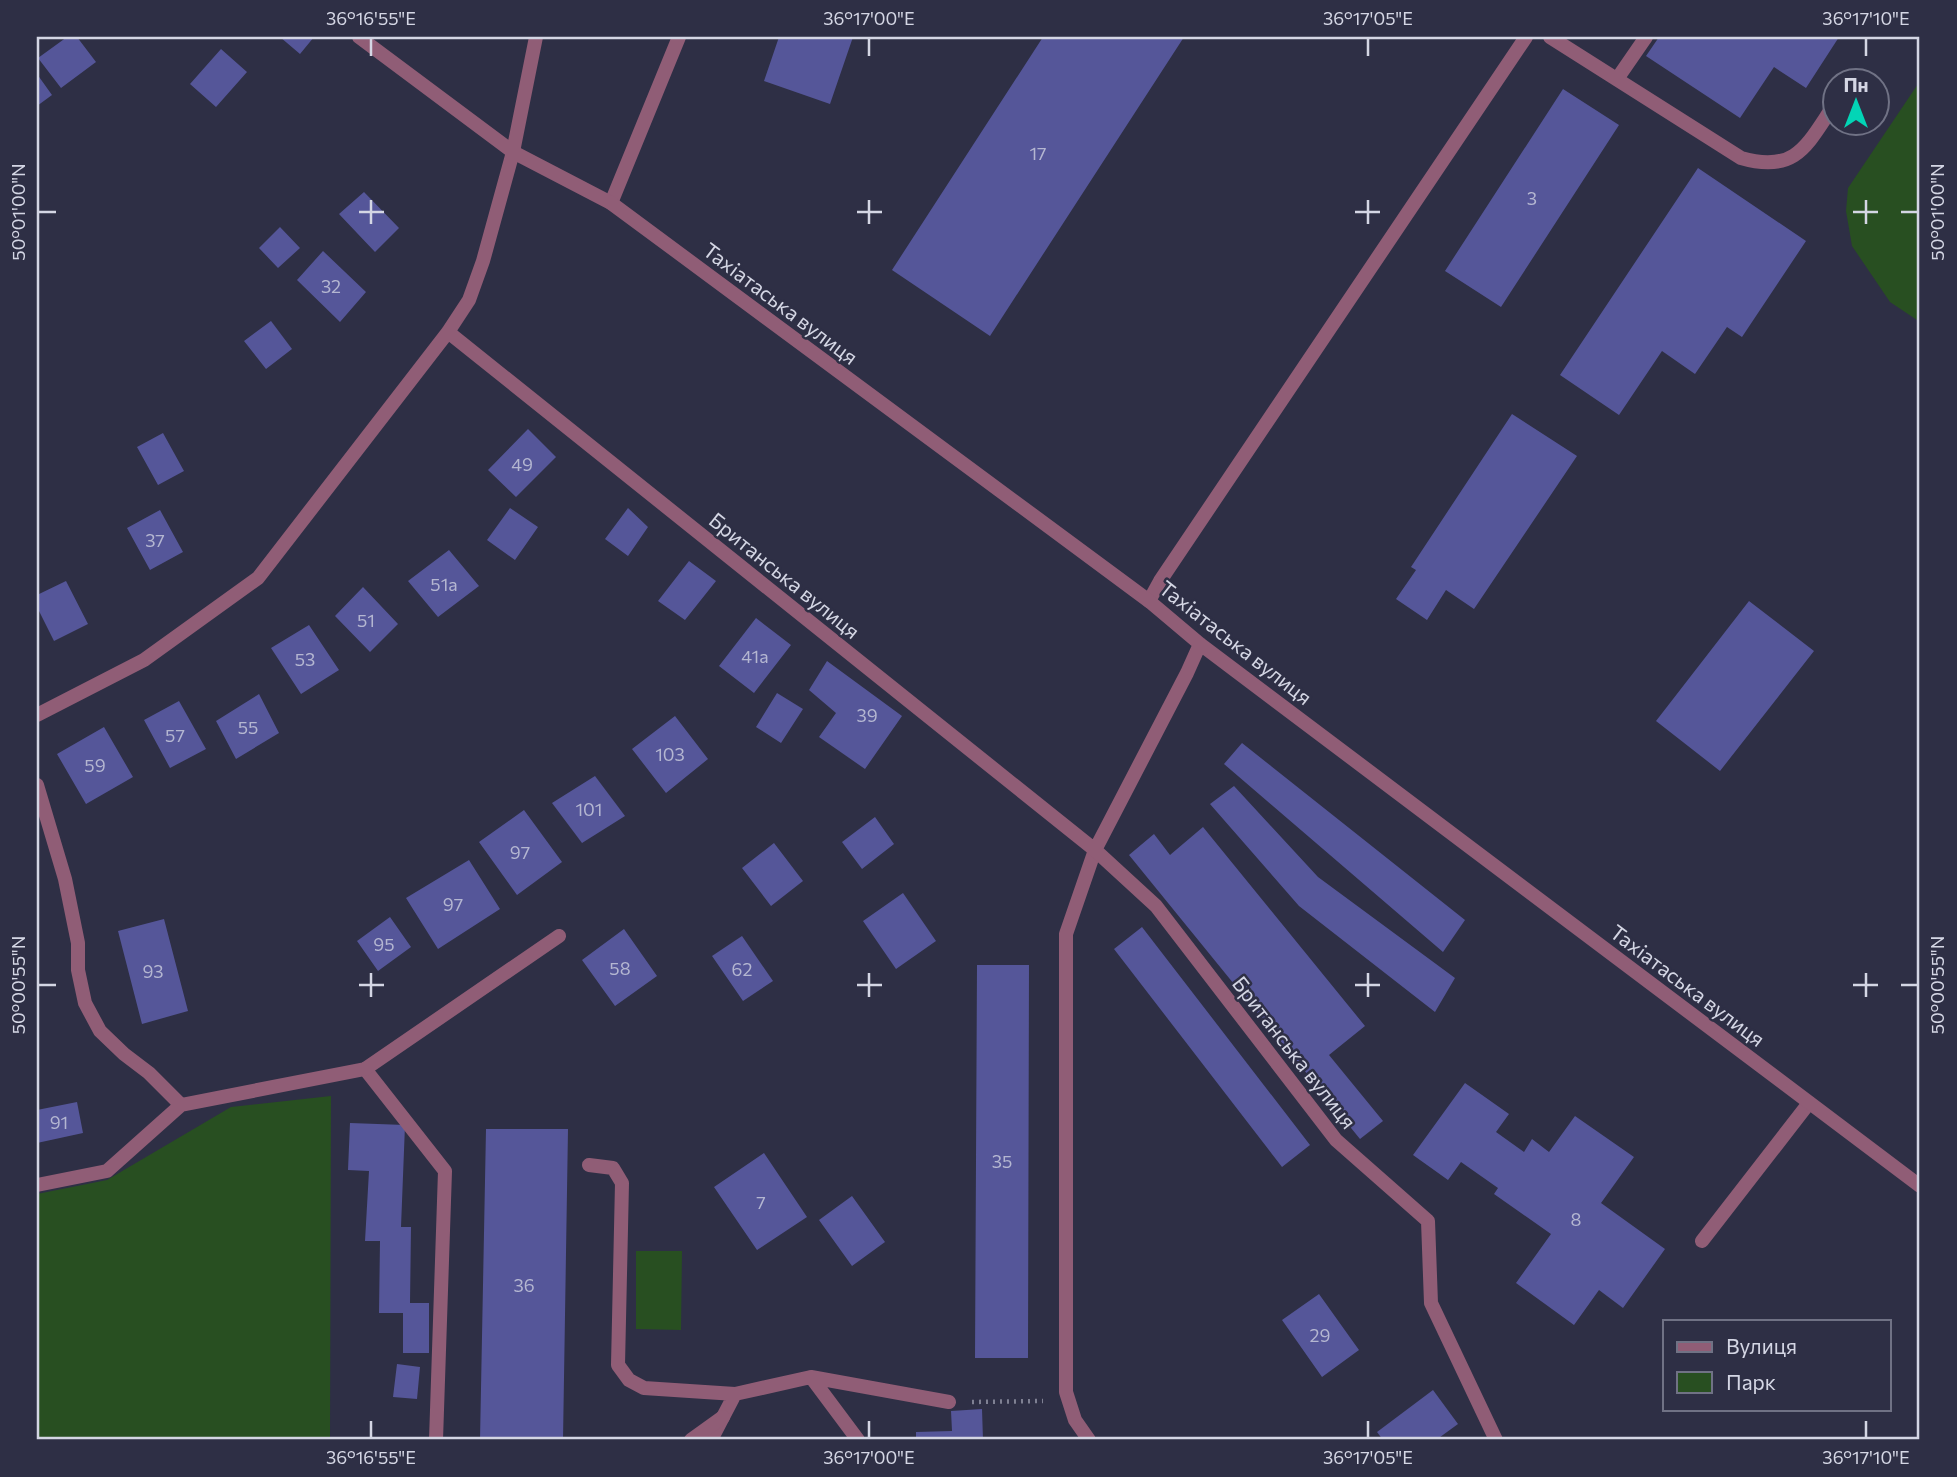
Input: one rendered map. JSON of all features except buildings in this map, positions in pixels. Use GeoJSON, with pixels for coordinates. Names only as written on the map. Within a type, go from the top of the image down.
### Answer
{"type":"FeatureCollection","features":[{"type":"Feature","properties":{"kind":"street","name":"Тахіатаська вулиця"},"geometry":{"type":"LineString","coordinates":[[359,37],[513,152],[611,203],[1149,601],[1200,644],[1920,1186]]}},
{"type":"Feature","properties":{"kind":"street"},"geometry":{"type":"LineString","coordinates":[[37,715],[144,660],[258,578],[448,332],[470,300],[483,261],[513,152],[537,37]]}},
{"type":"Feature","properties":{"kind":"street"},"geometry":{"type":"LineString","coordinates":[[611,203],[679,37]]}},
{"type":"Feature","properties":{"kind":"street"},"geometry":{"type":"LineString","coordinates":[[1149,601],[1526,37]]}},
{"type":"Feature","properties":{"kind":"street"},"geometry":{"type":"LineString","coordinates":[[1550,37],[1741,158],[1754,162],[1776,163],[1790,159],[1807,145],[1820,126]]}},
{"type":"Feature","properties":{"kind":"street"},"geometry":{"type":"LineString","coordinates":[[1617,79],[1646,37]]}},
{"type":"Feature","properties":{"kind":"street","name":"Британська вулиця"},"geometry":{"type":"LineString","coordinates":[[448,332],[1095,850],[1156,906],[1336,1140],[1428,1221],[1431,1303],[1496,1440]]}},
{"type":"Feature","properties":{"kind":"street"},"geometry":{"type":"LineString","coordinates":[[1089,1440],[1075,1420],[1066,1392],[1066,934],[1095,850],[1200,644]]}},
{"type":"Feature","properties":{"kind":"street"},"geometry":{"type":"LineString","coordinates":[[37,785],[65,879],[78,943],[78,970],[85,1003],[100,1031],[181,1105]]}},
{"type":"Feature","properties":{"kind":"street"},"geometry":{"type":"LineString","coordinates":[[37,1185],[107,1171],[181,1105],[365,1069],[559,936]]}},
{"type":"Feature","properties":{"kind":"street"},"geometry":{"type":"LineString","coordinates":[[365,1069],[446,1171],[436,1440]]}},
{"type":"Feature","properties":{"kind":"street"},"geometry":{"type":"LineString","coordinates":[[1702,1241],[1809,1103]]}},
{"type":"Feature","properties":{"kind":"street"},"geometry":{"type":"LineString","coordinates":[[589,1165],[612,1168],[622,1183],[618,1365],[629,1380],[644,1388],[735,1394],[811,1377],[949,1402]]}},
{"type":"Feature","properties":{"kind":"street"},"geometry":{"type":"LineString","coordinates":[[811,1377],[858,1440]]}},
{"type":"Feature","properties":{"kind":"street"},"geometry":{"type":"LineString","coordinates":[[712,1440],[735,1394]]}},
{"type":"Feature","properties":{"kind":"street"},"geometry":{"type":"LineString","coordinates":[[691,1440],[723,1417]]}},
{"type":"Feature","properties":{"kind":"path"},"geometry":{"type":"LineString","coordinates":[[949,1402],[1069,1401]]}},
{"type":"Feature","properties":{"kind":"green space"},"geometry":{"type":"Polygon","coordinates":[[[1920,81],[1920,322],[1890,302],[1852,246],[1846,211],[1848,188],[1883,136],[1890,136],[1890,126],[1920,81]]]}},
{"type":"Feature","properties":{"kind":"green space"},"geometry":{"type":"Polygon","coordinates":[[[331,1096],[330,1440],[37,1440],[37,1194],[107,1180],[231,1107],[331,1096]]]}},
{"type":"Feature","properties":{"kind":"green space"},"geometry":{"type":"Polygon","coordinates":[[[636,1251],[682,1251],[681,1330],[636,1329],[636,1251]]]}}]}
